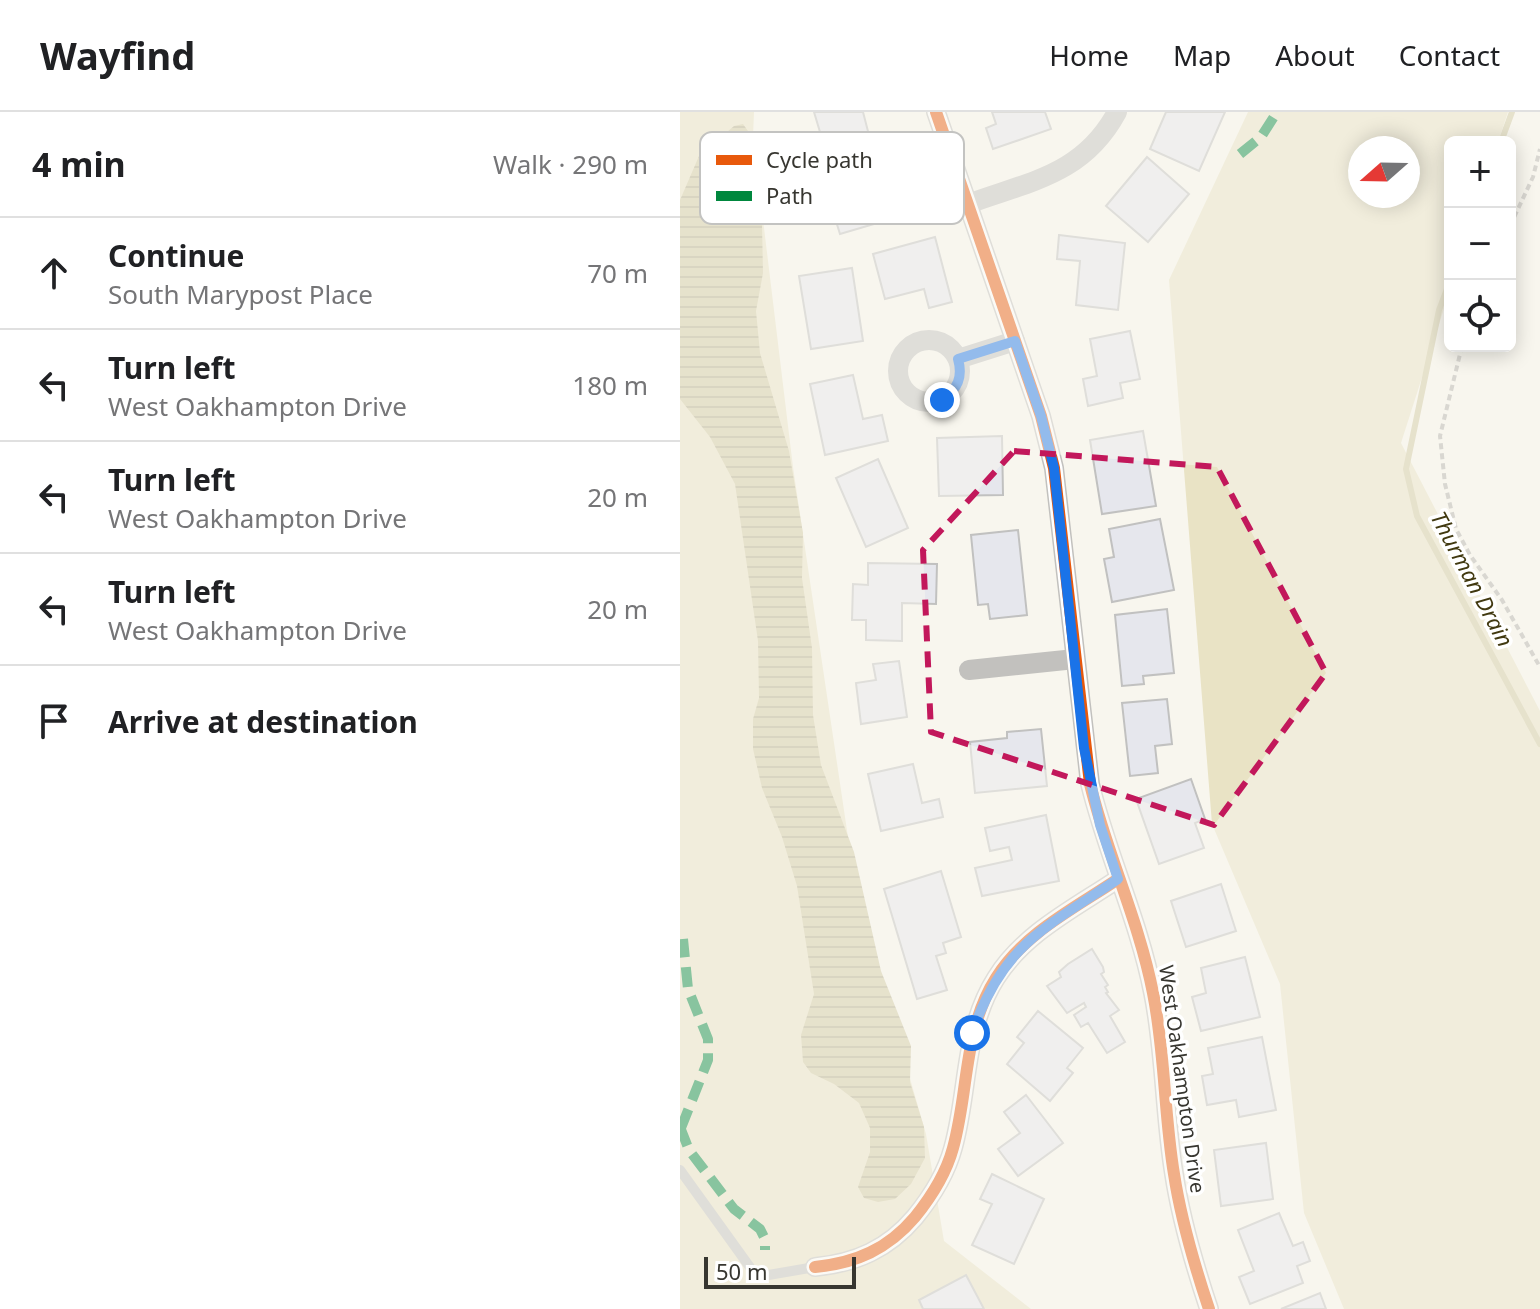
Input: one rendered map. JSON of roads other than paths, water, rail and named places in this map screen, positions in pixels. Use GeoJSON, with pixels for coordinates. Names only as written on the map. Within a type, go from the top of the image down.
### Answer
{"type":"FeatureCollection","features":[{"type":"Feature","properties":{"kind":"street","name":"West Oakhampton Drive"},"geometry":{"type":"LineString","coordinates":[[936,112],[943,132]]}},
{"type":"Feature","properties":{"kind":"street"},"geometry":{"type":"LineString","coordinates":[[968,204],[1064,169],[1085,155],[1102,137],[1117,112]]}},
{"type":"Feature","properties":{"kind":"street","name":"West Oakhampton Drive"},"geometry":{"type":"LineString","coordinates":[[964,192],[1041,416],[1054,468],[1090,784],[1100,825],[1142,945],[1153,993],[1178,1200],[1209,1309]]}},
{"type":"Feature","properties":{"kind":"street"},"geometry":{"type":"LineString","coordinates":[[958,359],[1015,341]]}},
{"type":"Feature","properties":{"kind":"street"},"geometry":{"type":"LineString","coordinates":[[969,670],[1075,659]]}},
{"type":"Feature","properties":{"kind":"street"},"geometry":{"type":"LineString","coordinates":[[815,1267],[842,1265],[865,1257],[908,1225],[928,1201],[942,1178],[953,1150],[972,1033],[982,1004],[997,977],[1035,934],[1118,879]]}},
{"type":"Feature","properties":{"kind":"lane"},"geometry":{"type":"LineString","coordinates":[[680,1170],[757,1277],[815,1267]]}},
{"type":"Feature","properties":{"kind":"waterway","name":"Thurman Drain"},"geometry":{"type":"LineString","coordinates":[[1503,136],[1512,112]]}},
{"type":"Feature","properties":{"kind":"waterway","name":"Thurman Drain"},"geometry":{"type":"LineString","coordinates":[[1444,297],[1406,469],[1417,516],[1540,744]]}}]}
